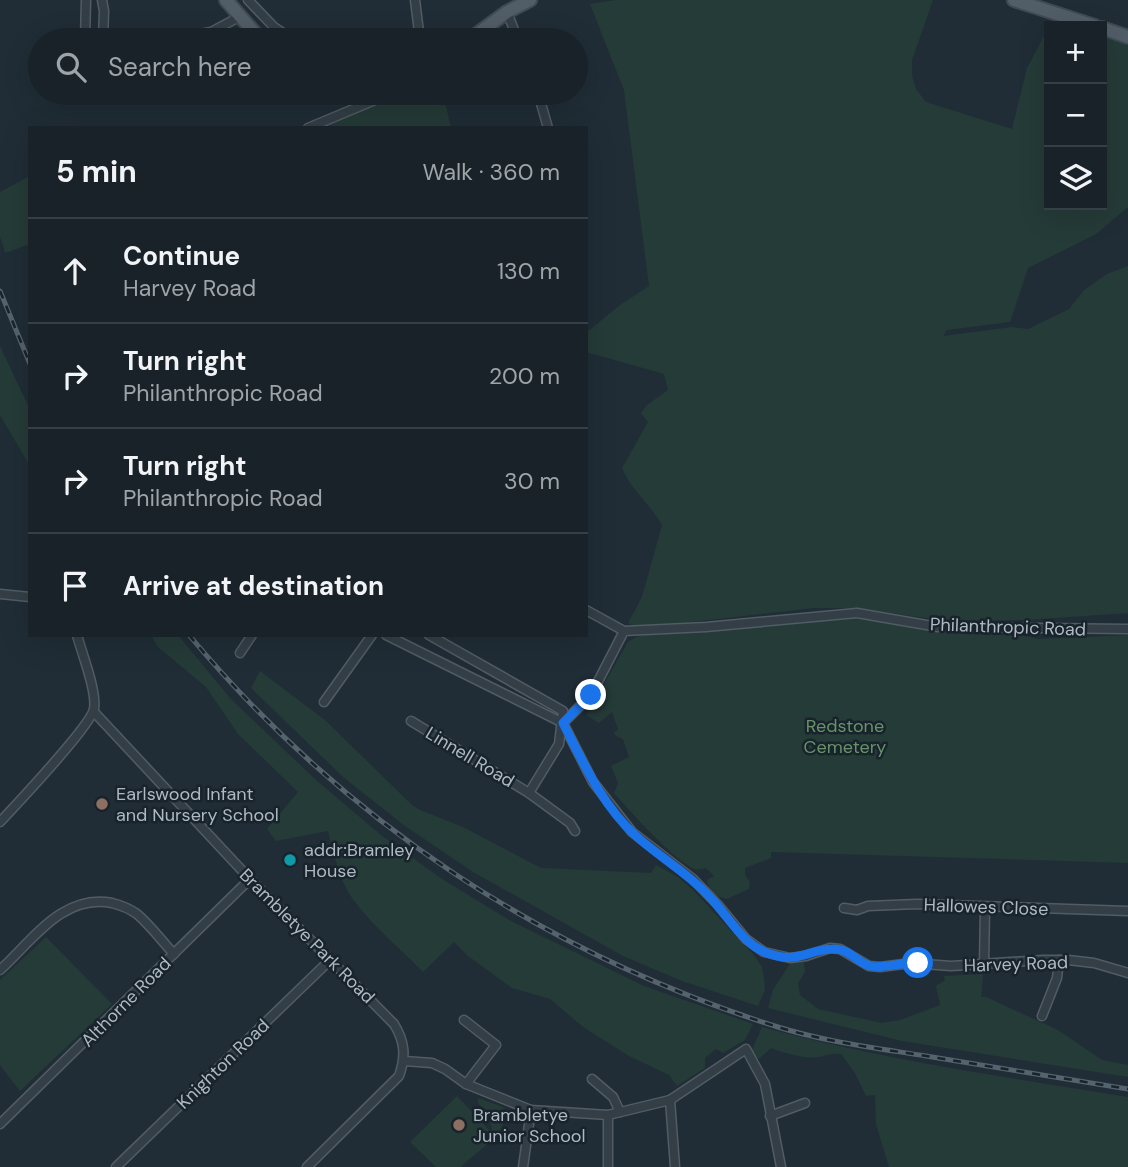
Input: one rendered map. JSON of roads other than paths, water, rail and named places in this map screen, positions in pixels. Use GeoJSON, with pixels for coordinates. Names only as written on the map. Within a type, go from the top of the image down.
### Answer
{"type":"FeatureCollection","features":[{"type":"Feature","properties":{"kind":"main road"},"geometry":{"type":"LineString","coordinates":[[226,0],[250,28]]}},
{"type":"Feature","properties":{"kind":"main road"},"geometry":{"type":"LineString","coordinates":[[485,28],[530,0]]}},
{"type":"Feature","properties":{"kind":"main road"},"geometry":{"type":"LineString","coordinates":[[1014,0],[1079,21]]}},
{"type":"Feature","properties":{"kind":"main road"},"geometry":{"type":"LineString","coordinates":[[1107,30],[1128,37]]}},
{"type":"Feature","properties":{"kind":"street"},"geometry":{"type":"LineString","coordinates":[[85,28],[86,0]]}},
{"type":"Feature","properties":{"kind":"street"},"geometry":{"type":"LineString","coordinates":[[102,0],[105,28]]}},
{"type":"Feature","properties":{"kind":"street"},"geometry":{"type":"LineString","coordinates":[[248,0],[276,28]]}},
{"type":"Feature","properties":{"kind":"street"},"geometry":{"type":"LineString","coordinates":[[415,0],[418,28]]}},
{"type":"Feature","properties":{"kind":"street"},"geometry":{"type":"LineString","coordinates":[[507,12],[513,28]]}},
{"type":"Feature","properties":{"kind":"street"},"geometry":{"type":"LineString","coordinates":[[218,28],[239,17]]}},
{"type":"Feature","properties":{"kind":"street"},"geometry":{"type":"LineString","coordinates":[[313,126],[360,105]]}},
{"type":"Feature","properties":{"kind":"street"},"geometry":{"type":"LineString","coordinates":[[541,105],[547,126]]}},
{"type":"Feature","properties":{"kind":"street"},"geometry":{"type":"LineString","coordinates":[[0,594],[28,597]]}},
{"type":"Feature","properties":{"kind":"street"},"geometry":{"type":"LineString","coordinates":[[563,723],[591,695],[624,631],[588,611]]}},
{"type":"Feature","properties":{"kind":"street","name":"Philanthropic Road"},"geometry":{"type":"LineString","coordinates":[[624,631],[706,627],[857,613],[938,627],[1128,629]]}},
{"type":"Feature","properties":{"kind":"street"},"geometry":{"type":"LineString","coordinates":[[0,822],[49,768],[94,712],[94,699],[78,637]]}},
{"type":"Feature","properties":{"kind":"street"},"geometry":{"type":"LineString","coordinates":[[240,653],[251,637]]}},
{"type":"Feature","properties":{"kind":"street"},"geometry":{"type":"LineString","coordinates":[[324,702],[371,637]]}},
{"type":"Feature","properties":{"kind":"street"},"geometry":{"type":"LineString","coordinates":[[390,637],[563,723]]}},
{"type":"Feature","properties":{"kind":"street"},"geometry":{"type":"LineString","coordinates":[[433,637],[563,711],[563,723]]}},
{"type":"Feature","properties":{"kind":"street","name":"Brambletye Park Road"},"geometry":{"type":"LineString","coordinates":[[94,712],[250,879],[394,1024],[404,1045],[404,1061]]}},
{"type":"Feature","properties":{"kind":"street","name":"Linnell Road"},"geometry":{"type":"LineString","coordinates":[[411,721],[529,793],[570,822],[575,831]]}},
{"type":"Feature","properties":{"kind":"street","name":"Linnell Road"},"geometry":{"type":"LineString","coordinates":[[529,793],[559,744],[563,723]]}},
{"type":"Feature","properties":{"kind":"street","name":"Harvey Road"},"geometry":{"type":"LineString","coordinates":[[563,723],[593,782],[632,832],[693,879],[746,939],[764,952],[790,958],[830,948],[848,952],[869,966],[880,967],[895,963],[951,966],[1059,960],[1094,963],[1128,972]]}},
{"type":"Feature","properties":{"kind":"street","name":"Althorne Road"},"geometry":{"type":"LineString","coordinates":[[0,1124],[250,879]]}},
{"type":"Feature","properties":{"kind":"street"},"geometry":{"type":"LineString","coordinates":[[0,970],[52,919],[74,905],[98,900],[120,905],[135,913],[174,954]]}},
{"type":"Feature","properties":{"kind":"street","name":"Hallowes Close"},"geometry":{"type":"LineString","coordinates":[[844,908],[857,910],[886,905],[1128,911]]}},
{"type":"Feature","properties":{"kind":"street"},"geometry":{"type":"LineString","coordinates":[[984,965],[985,907]]}},
{"type":"Feature","properties":{"kind":"street","name":"Knighton Road"},"geometry":{"type":"LineString","coordinates":[[116,1167],[330,960]]}},
{"type":"Feature","properties":{"kind":"street"},"geometry":{"type":"LineString","coordinates":[[1042,1016],[1057,978],[1059,960]]}},
{"type":"Feature","properties":{"kind":"street"},"geometry":{"type":"LineString","coordinates":[[464,1020],[496,1045],[466,1084]]}},
{"type":"Feature","properties":{"kind":"street"},"geometry":{"type":"LineString","coordinates":[[307,1167],[389,1087],[399,1076],[404,1061],[432,1063],[466,1084],[531,1110],[608,1115],[670,1100],[746,1049],[765,1084],[782,1167]]}},
{"type":"Feature","properties":{"kind":"street"},"geometry":{"type":"LineString","coordinates":[[592,1079],[614,1097],[620,1112]]}},
{"type":"Feature","properties":{"kind":"street"},"geometry":{"type":"LineString","coordinates":[[670,1100],[675,1167]]}},
{"type":"Feature","properties":{"kind":"street"},"geometry":{"type":"LineString","coordinates":[[771,1116],[804,1103]]}},
{"type":"Feature","properties":{"kind":"street"},"geometry":{"type":"LineString","coordinates":[[523,1167],[531,1110]]}},
{"type":"Feature","properties":{"kind":"street"},"geometry":{"type":"LineString","coordinates":[[608,1115],[608,1167]]}},
{"type":"Feature","properties":{"kind":"railway"},"geometry":{"type":"LineString","coordinates":[[0,291],[28,359]]}},
{"type":"Feature","properties":{"kind":"railway"},"geometry":{"type":"LineString","coordinates":[[191,637],[250,703],[314,765],[382,822],[455,874],[530,920],[610,961],[692,997],[814,1037],[1128,1089]]}},
{"type":"Feature","properties":{"kind":"place","name":"Earlswood Infant and Nursery School"},"geometry":{"type":"Point","coordinates":[102,804]}},
{"type":"Feature","properties":{"kind":"place","name":"addr:Bramley House"},"geometry":{"type":"Point","coordinates":[290,860]}},
{"type":"Feature","properties":{"kind":"place","name":"Brambletye Junior School"},"geometry":{"type":"Point","coordinates":[459,1125]}},
{"type":"Feature","properties":{"kind":"park label","name":"Redstone Cemetery"},"geometry":{"type":"Point","coordinates":[845,736]}}]}
